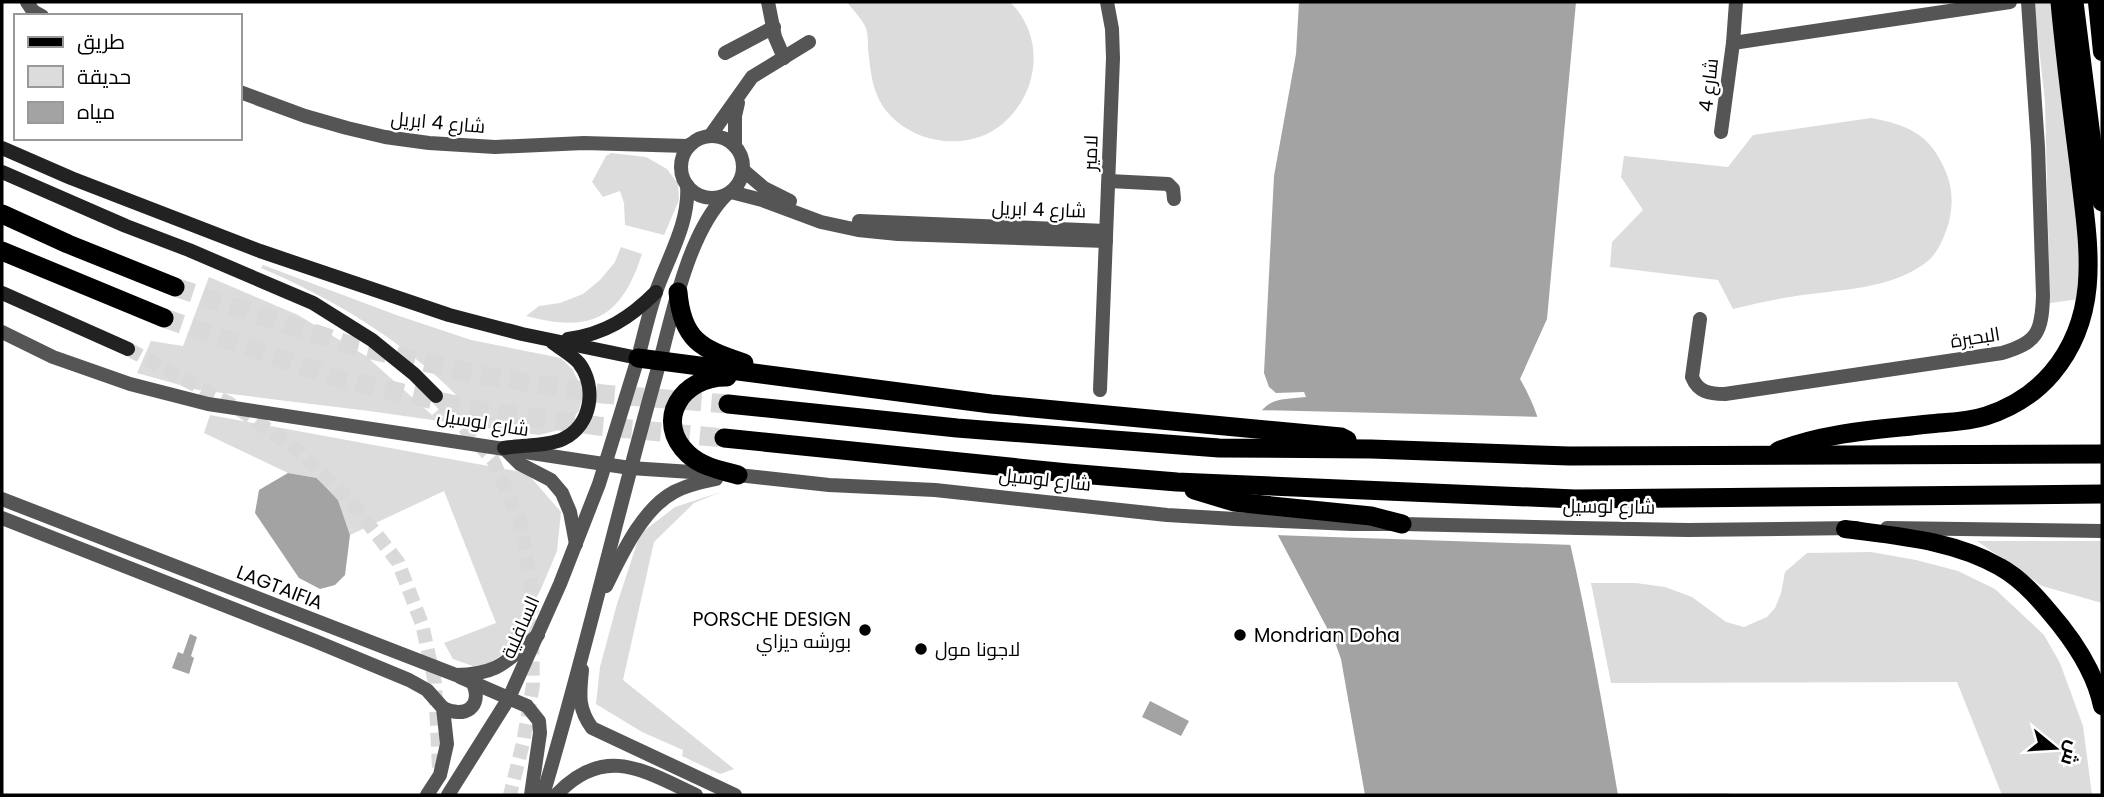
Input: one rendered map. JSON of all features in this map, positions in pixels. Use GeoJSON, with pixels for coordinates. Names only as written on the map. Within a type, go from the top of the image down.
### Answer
{"type":"FeatureCollection","features":[{"type":"Feature","properties":{"kind":"highway"},"geometry":{"type":"LineString","coordinates":[[1764,456],[1824,436],[1958,423],[2006,409],[2041,386],[2069,351],[2084,313],[2089,253],[2060,2]]}},
{"type":"Feature","properties":{"kind":"highway"},"geometry":{"type":"LineString","coordinates":[[2074,2],[2102,202]]}},
{"type":"Feature","properties":{"kind":"highway"},"geometry":{"type":"LineString","coordinates":[[2,214],[175,287]]}},
{"type":"Feature","properties":{"kind":"highway"},"geometry":{"type":"LineString","coordinates":[[2,251],[164,318]]}},
{"type":"Feature","properties":{"kind":"highway"},"geometry":{"type":"LineString","coordinates":[[678,292],[683,321],[699,343],[719,355],[787,379]]}},
{"type":"Feature","properties":{"kind":"highway"},"geometry":{"type":"LineString","coordinates":[[638,358],[991,404],[1341,437],[1371,449]]}},
{"type":"Feature","properties":{"kind":"highway"},"geometry":{"type":"LineString","coordinates":[[738,475],[712,468],[687,453],[678,441],[674,428],[677,403],[693,385],[703,379],[787,379]]}},
{"type":"Feature","properties":{"kind":"highway"},"geometry":{"type":"LineString","coordinates":[[728,404],[957,428],[1219,449],[1371,449],[1569,456],[2102,454]]}},
{"type":"Feature","properties":{"kind":"highway","name":"شارع لوسيل"},"geometry":{"type":"LineString","coordinates":[[724,438],[1177,482],[1234,502],[2102,494]]}},
{"type":"Feature","properties":{"kind":"highway"},"geometry":{"type":"LineString","coordinates":[[1234,502],[1371,516],[1402,524]]}},
{"type":"Feature","properties":{"kind":"main road"},"geometry":{"type":"LineString","coordinates":[[2097,2],[2102,52]]}},
{"type":"Feature","properties":{"kind":"main road"},"geometry":{"type":"LineString","coordinates":[[2,148],[71,178],[260,251],[449,315],[638,358]]}},
{"type":"Feature","properties":{"kind":"main road","name":"شارع لوسيل"},"geometry":{"type":"LineString","coordinates":[[2,173],[313,303],[372,340],[436,396]]}},
{"type":"Feature","properties":{"kind":"main road"},"geometry":{"type":"LineString","coordinates":[[549,339],[585,337],[602,331],[632,315],[656,292]]}},
{"type":"Feature","properties":{"kind":"main road"},"geometry":{"type":"LineString","coordinates":[[2,293],[128,349]]}},
{"type":"Feature","properties":{"kind":"main road"},"geometry":{"type":"LineString","coordinates":[[504,448],[563,439],[573,431],[588,410],[591,393],[578,362],[549,339]]}},
{"type":"Feature","properties":{"kind":"main road"},"geometry":{"type":"LineString","coordinates":[[1845,528],[1953,547],[2000,567],[2034,595],[2077,646],[2102,706]]}},
{"type":"Feature","properties":{"kind":"street"},"geometry":{"type":"LineString","coordinates":[[768,2],[774,29]]}},
{"type":"Feature","properties":{"kind":"street","name":"لامير"},"geometry":{"type":"LineString","coordinates":[[1100,390],[1113,58],[1107,2]]}},
{"type":"Feature","properties":{"kind":"street","name":"شارع 4"},"geometry":{"type":"LineString","coordinates":[[1721,132],[1736,2]]}},
{"type":"Feature","properties":{"kind":"street","name":"شارع 4"},"geometry":{"type":"LineString","coordinates":[[1733,43],[2010,2]]}},
{"type":"Feature","properties":{"kind":"street","name":"البحيرة"},"geometry":{"type":"LineString","coordinates":[[1700,319],[1692,377],[1695,385],[1710,394],[2002,353],[2028,344],[2039,330],[2043,296],[2038,134],[2028,2]]}},
{"type":"Feature","properties":{"kind":"street"},"geometry":{"type":"LineString","coordinates":[[725,53],[774,29]]}},
{"type":"Feature","properties":{"kind":"street"},"geometry":{"type":"LineString","coordinates":[[774,29],[784,34],[790,54]]}},
{"type":"Feature","properties":{"kind":"street"},"geometry":{"type":"LineString","coordinates":[[710,136],[752,77],[808,42]]}},
{"type":"Feature","properties":{"kind":"street"},"geometry":{"type":"LineString","coordinates":[[735,146],[735,116],[744,89]]}},
{"type":"Feature","properties":{"kind":"street","name":"شارع 4 ابريل"},"geometry":{"type":"LineString","coordinates":[[242,93],[331,124],[385,137],[418,141],[495,147],[584,143],[691,144]]}},
{"type":"Feature","properties":{"kind":"street"},"geometry":{"type":"LineString","coordinates":[[543,795],[565,724],[678,292],[703,227],[713,210],[739,183],[743,170],[742,157],[728,140],[710,136],[697,140],[683,157],[687,203],[683,220],[656,292],[604,464]]}},
{"type":"Feature","properties":{"kind":"street","name":"شارع 4 ابريل"},"geometry":{"type":"LineString","coordinates":[[640,144],[668,155],[684,179]]}},
{"type":"Feature","properties":{"kind":"street","name":"شارع 4 ابريل"},"geometry":{"type":"LineString","coordinates":[[743,170],[772,193],[810,214]]}},
{"type":"Feature","properties":{"kind":"street"},"geometry":{"type":"LineString","coordinates":[[684,179],[696,194],[708,198],[728,194]]}},
{"type":"Feature","properties":{"kind":"street"},"geometry":{"type":"LineString","coordinates":[[1109,181],[1168,184],[1173,189],[1174,199]]}},
{"type":"Feature","properties":{"kind":"street","name":"شارع 4 ابريل"},"geometry":{"type":"LineString","coordinates":[[728,194],[762,200],[810,214],[861,222],[971,231],[1106,236]]}},
{"type":"Feature","properties":{"kind":"street"},"geometry":{"type":"LineString","coordinates":[[683,220],[703,227]]}},
{"type":"Feature","properties":{"kind":"street","name":"شارع لوسيل"},"geometry":{"type":"LineString","coordinates":[[2,332],[53,357],[130,384],[208,404],[630,468],[738,475],[829,485],[935,490],[1167,515],[1234,502]]}},
{"type":"Feature","properties":{"kind":"street"},"geometry":{"type":"LineString","coordinates":[[504,448],[520,464],[551,480],[562,493],[570,512],[576,544]]}},
{"type":"Feature","properties":{"kind":"street","name":"السافلية"},"geometry":{"type":"LineString","coordinates":[[448,795],[509,698],[576,544],[604,464]]}},
{"type":"Feature","properties":{"kind":"street"},"geometry":{"type":"LineString","coordinates":[[596,606],[634,531],[671,493],[693,484],[738,475]]}},
{"type":"Feature","properties":{"kind":"street","name":"LAGTAIFIA"},"geometry":{"type":"LineString","coordinates":[[2,499],[456,675],[480,674],[493,670],[538,635]]}},
{"type":"Feature","properties":{"kind":"street"},"geometry":{"type":"LineString","coordinates":[[2,518],[396,674],[427,690],[443,708],[458,713],[466,712],[476,699],[473,683]]}},
{"type":"Feature","properties":{"kind":"street","name":"شارع لوسيل"},"geometry":{"type":"LineString","coordinates":[[1402,524],[1688,530],[1845,528],[2102,531]]}},
{"type":"Feature","properties":{"kind":"street"},"geometry":{"type":"LineString","coordinates":[[584,646],[580,694],[582,711],[592,728],[735,795]]}},
{"type":"Feature","properties":{"kind":"street"},"geometry":{"type":"LineString","coordinates":[[456,675],[527,706],[539,722],[540,733],[531,795]]}},
{"type":"Feature","properties":{"kind":"street"},"geometry":{"type":"LineString","coordinates":[[427,795],[440,775],[445,759],[446,729],[443,708]]}},
{"type":"Feature","properties":{"kind":"street"},"geometry":{"type":"LineString","coordinates":[[457,795],[478,749]]}},
{"type":"Feature","properties":{"kind":"street"},"geometry":{"type":"LineString","coordinates":[[556,795],[571,780],[612,764],[646,773],[696,795]]}},
{"type":"Feature","properties":{"kind":"green space"},"geometry":{"type":"Polygon","coordinates":[[[847,2],[1010,2],[1022,17],[1033,50],[1033,67],[1022,101],[997,128],[970,140],[940,140],[912,132],[889,114],[879,99],[871,75],[866,28],[847,2]]]}},
{"type":"Feature","properties":{"kind":"green space"},"geometry":{"type":"Polygon","coordinates":[[[2034,2],[2056,2],[2079,214],[2079,299],[2050,303],[2045,102],[2034,2]]]}},
{"type":"Feature","properties":{"kind":"green space"},"geometry":{"type":"Polygon","coordinates":[[[1871,118],[1907,128],[1925,140],[1939,158],[1950,183],[1951,209],[1944,237],[1933,256],[1915,270],[1866,287],[1788,297],[1733,309],[1718,280],[1610,267],[1612,242],[1643,210],[1621,177],[1624,156],[1728,167],[1753,135],[1871,118]]]}},
{"type":"Feature","properties":{"kind":"green space"},"geometry":{"type":"Polygon","coordinates":[[[611,153],[646,157],[667,169],[678,184],[679,200],[664,235],[625,225],[624,203],[620,191],[603,197],[592,182],[606,156],[611,153]]]}},
{"type":"Feature","properties":{"kind":"green space"},"geometry":{"type":"Polygon","coordinates":[[[621,247],[642,254],[634,276],[613,307],[600,316],[569,323],[526,316],[539,306],[560,303],[583,294],[600,280],[615,262],[621,247]]]}},
{"type":"Feature","properties":{"kind":"green space"},"geometry":{"type":"Polygon","coordinates":[[[263,265],[471,340],[561,358],[572,369],[580,384],[582,399],[579,411],[563,429],[539,435],[198,390],[137,373],[151,341],[183,346],[209,277],[298,315],[366,356],[432,415],[456,395],[413,356],[365,322],[314,293],[261,268],[263,265]]]}},
{"type":"Feature","properties":{"kind":"green space"},"geometry":{"type":"Polygon","coordinates":[[[210,415],[527,473],[561,512],[557,551],[541,589],[509,650],[481,669],[453,659],[444,643],[496,623],[444,491],[350,535],[338,500],[317,478],[288,473],[204,433],[210,415]]]}},
{"type":"Feature","properties":{"kind":"green space"},"geometry":{"type":"Polygon","coordinates":[[[721,492],[694,503],[654,542],[623,680],[734,769],[720,774],[682,756],[683,750],[642,732],[596,704],[600,667],[640,534],[675,507],[721,492]]]}},
{"type":"Feature","properties":{"kind":"green space"},"geometry":{"type":"Polygon","coordinates":[[[1977,541],[2102,541],[2102,603],[2042,586],[1977,541]]]}},
{"type":"Feature","properties":{"kind":"green space"},"geometry":{"type":"Polygon","coordinates":[[[1871,552],[1958,571],[1995,589],[2044,635],[2060,663],[2083,726],[2092,795],[2002,795],[1957,682],[1611,683],[1591,583],[1636,583],[1665,587],[1692,597],[1726,622],[1744,627],[1767,617],[1775,608],[1785,572],[1807,553],[1871,552]]]}},
{"type":"Feature","properties":{"kind":"green space"},"geometry":{"type":"Polygon","coordinates":[[[1729,793],[1729,795],[1618,794],[1729,793]]]}},
{"type":"Feature","properties":{"kind":"water"},"geometry":{"type":"Polygon","coordinates":[[[1299,2],[1576,2],[1547,319],[1520,379],[1539,423],[1569,537],[1618,795],[1365,795],[1341,659],[1264,509],[1254,422],[1270,403],[1306,397],[1304,392],[1276,393],[1269,387],[1264,373],[1274,176],[1296,54],[1299,2]]]}},
{"type":"Feature","properties":{"kind":"water"},"geometry":{"type":"Polygon","coordinates":[[[288,473],[317,478],[338,500],[350,535],[345,575],[335,585],[320,589],[299,578],[255,513],[259,490],[288,473]]]}},
{"type":"Feature","properties":{"kind":"water"},"geometry":{"type":"Polygon","coordinates":[[[190,634],[197,637],[189,674],[172,668],[178,652],[183,654],[190,634]]]}},
{"type":"Feature","properties":{"kind":"water"},"geometry":{"type":"Polygon","coordinates":[[[1150,701],[1189,721],[1181,736],[1142,717],[1150,701]]]}},
{"type":"Feature","properties":{"kind":"pier"},"geometry":{"type":"Polygon","coordinates":[[[1256,410],[1542,417],[1574,545],[1273,535],[1260,510],[1248,436],[1250,420],[1256,410]]]}},
{"type":"Feature","properties":{"kind":"tunnel"},"geometry":{"type":"LineString","coordinates":[[175,287],[349,345],[486,376],[603,394],[728,404]]}},
{"type":"Feature","properties":{"kind":"tunnel"},"geometry":{"type":"LineString","coordinates":[[164,318],[337,378],[478,410],[598,426],[724,438]]}},
{"type":"Feature","properties":{"kind":"tunnel"},"geometry":{"type":"LineString","coordinates":[[128,349],[236,407],[292,446],[350,500],[398,562],[422,624],[435,683],[439,769]]}},
{"type":"Feature","properties":{"kind":"tunnel"},"geometry":{"type":"LineString","coordinates":[[436,396],[493,460],[520,522],[531,581],[533,685],[510,795]]}},
{"type":"Feature","properties":{"kind":"place","name":"PORSCHE DESIGN بورشه ديزاي"},"geometry":{"type":"Point","coordinates":[865,630]}},
{"type":"Feature","properties":{"kind":"place","name":"Mondrian Doha"},"geometry":{"type":"Point","coordinates":[1240,635]}},
{"type":"Feature","properties":{"kind":"place","name":"لاجونا مول"},"geometry":{"type":"Point","coordinates":[921,649]}}]}
